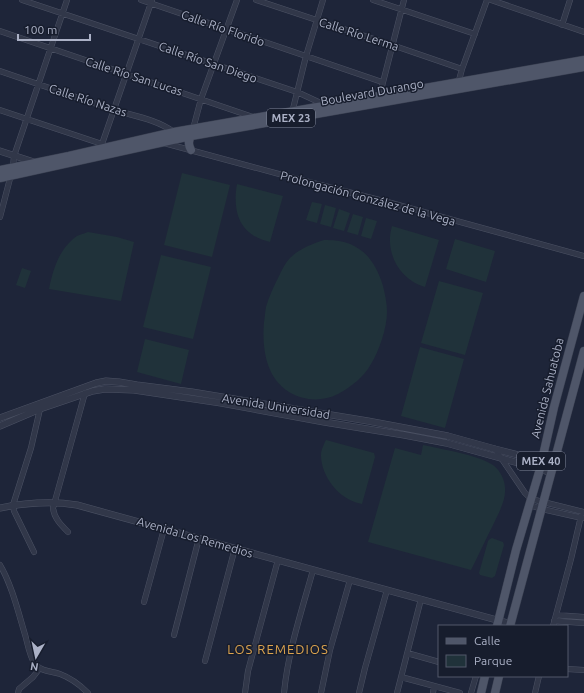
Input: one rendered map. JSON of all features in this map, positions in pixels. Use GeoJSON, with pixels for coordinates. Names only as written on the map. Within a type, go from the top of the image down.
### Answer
{"type":"FeatureCollection","features":[{"type":"Feature","properties":{"kind":"main road","name":"Boulevard Durango"},"geometry":{"type":"LineString","coordinates":[[0,178],[12,171],[36,162],[157,140],[255,117],[291,115],[378,100],[584,60]]}},
{"type":"Feature","properties":{"kind":"main road","name":"Boulevard Durango"},"geometry":{"type":"LineString","coordinates":[[458,85],[584,67]]}},
{"type":"Feature","properties":{"kind":"main road","name":"Boulevard Durango"},"geometry":{"type":"LineString","coordinates":[[157,140],[174,132],[192,132],[267,122],[325,105],[378,100]]}},
{"type":"Feature","properties":{"kind":"main road"},"geometry":{"type":"LineString","coordinates":[[192,132],[188,142],[192,150]]}},
{"type":"Feature","properties":{"kind":"main road","name":"Boulevard Durango"},"geometry":{"type":"LineString","coordinates":[[0,170],[12,171],[44,168],[103,149]]}},
{"type":"Feature","properties":{"kind":"main road","name":"Avenida Sahuatoba"},"geometry":{"type":"LineString","coordinates":[[498,623],[516,550],[541,465],[554,407],[584,296]]}},
{"type":"Feature","properties":{"kind":"main road","name":"MEX 40"},"geometry":{"type":"LineString","coordinates":[[510,625],[584,351]]}},
{"type":"Feature","properties":{"kind":"main road"},"geometry":{"type":"LineString","coordinates":[[504,601],[509,608],[514,611]]}},
{"type":"Feature","properties":{"kind":"main road"},"geometry":{"type":"LineString","coordinates":[[481,693],[485,677]]}},
{"type":"Feature","properties":{"kind":"main road"},"geometry":{"type":"LineString","coordinates":[[495,693],[499,677]]}},
{"type":"Feature","properties":{"kind":"street","name":"Calle Río San Diego"},"geometry":{"type":"LineString","coordinates":[[22,0],[297,92],[325,105]]}},
{"type":"Feature","properties":{"kind":"street"},"geometry":{"type":"LineString","coordinates":[[0,217],[12,171],[14,156],[67,0]]}},
{"type":"Feature","properties":{"kind":"street","name":"Calle Río Florido"},"geometry":{"type":"LineString","coordinates":[[141,0],[151,2],[270,45],[382,82]]}},
{"type":"Feature","properties":{"kind":"street"},"geometry":{"type":"LineString","coordinates":[[192,132],[201,98],[237,0]]}},
{"type":"Feature","properties":{"kind":"street","name":"Calle Río Lerma"},"geometry":{"type":"LineString","coordinates":[[256,0],[462,70]]}},
{"type":"Feature","properties":{"kind":"street"},"geometry":{"type":"LineString","coordinates":[[291,115],[306,56],[323,0]]}},
{"type":"Feature","properties":{"kind":"street"},"geometry":{"type":"LineString","coordinates":[[373,0],[475,34]]}},
{"type":"Feature","properties":{"kind":"street"},"geometry":{"type":"LineString","coordinates":[[378,100],[404,0]]}},
{"type":"Feature","properties":{"kind":"street"},"geometry":{"type":"LineString","coordinates":[[458,85],[487,0]]}},
{"type":"Feature","properties":{"kind":"street"},"geometry":{"type":"LineString","coordinates":[[491,0],[584,32]]}},
{"type":"Feature","properties":{"kind":"street"},"geometry":{"type":"LineString","coordinates":[[562,25],[570,0]]}},
{"type":"Feature","properties":{"kind":"street"},"geometry":{"type":"LineString","coordinates":[[0,110],[103,149],[114,110],[151,2]]}},
{"type":"Feature","properties":{"kind":"street","name":"Calle Río San Lucas"},"geometry":{"type":"LineString","coordinates":[[0,31],[50,49],[201,98],[267,122]]}},
{"type":"Feature","properties":{"kind":"street","name":"Calle Río Nazas"},"geometry":{"type":"LineString","coordinates":[[0,71],[159,124],[174,132]]}},
{"type":"Feature","properties":{"kind":"street","name":"Prolongación González de la Vega"},"geometry":{"type":"LineString","coordinates":[[157,140],[584,256]]}},
{"type":"Feature","properties":{"kind":"street"},"geometry":{"type":"LineString","coordinates":[[0,151],[36,162],[44,168]]}},
{"type":"Feature","properties":{"kind":"street","name":"Avenida Universidad"},"geometry":{"type":"LineString","coordinates":[[0,418],[96,383],[119,382],[192,392],[375,422],[448,436],[496,449],[541,465],[551,473]]}},
{"type":"Feature","properties":{"kind":"street","name":"Avenida Universidad"},"geometry":{"type":"LineString","coordinates":[[0,426],[40,409],[85,393],[105,389],[134,390],[216,402],[404,435],[446,443],[501,458],[541,465],[554,464]]}},
{"type":"Feature","properties":{"kind":"street"},"geometry":{"type":"LineString","coordinates":[[68,532],[56,519],[54,503],[85,393]]}},
{"type":"Feature","properties":{"kind":"street"},"geometry":{"type":"LineString","coordinates":[[34,552],[12,505],[31,448],[40,409]]}},
{"type":"Feature","properties":{"kind":"street"},"geometry":{"type":"LineString","coordinates":[[324,422],[326,414]]}},
{"type":"Feature","properties":{"kind":"street"},"geometry":{"type":"LineString","coordinates":[[446,443],[448,436]]}},
{"type":"Feature","properties":{"kind":"street"},"geometry":{"type":"LineString","coordinates":[[496,449],[530,502],[583,515],[554,621]]}},
{"type":"Feature","properties":{"kind":"street","name":"Avenida Los Remedios"},"geometry":{"type":"LineString","coordinates":[[0,508],[12,505],[54,503],[77,505],[421,599],[498,623],[510,625]]}},
{"type":"Feature","properties":{"kind":"street"},"geometry":{"type":"LineString","coordinates":[[144,602],[164,529]]}},
{"type":"Feature","properties":{"kind":"street"},"geometry":{"type":"LineString","coordinates":[[174,635],[199,538]]}},
{"type":"Feature","properties":{"kind":"street"},"geometry":{"type":"LineString","coordinates":[[205,661],[235,548]]}},
{"type":"Feature","properties":{"kind":"street"},"geometry":{"type":"LineString","coordinates":[[245,693],[248,671],[278,560]]}},
{"type":"Feature","properties":{"kind":"street"},"geometry":{"type":"LineString","coordinates":[[0,565],[8,582],[34,662],[46,671],[60,674],[73,680],[88,693]]}},
{"type":"Feature","properties":{"kind":"street"},"geometry":{"type":"LineString","coordinates":[[284,693],[285,679],[292,646],[314,570]]}},
{"type":"Feature","properties":{"kind":"street"},"geometry":{"type":"LineString","coordinates":[[321,693],[330,650],[350,580]]}},
{"type":"Feature","properties":{"kind":"street"},"geometry":{"type":"LineString","coordinates":[[359,693],[364,668],[387,590]]}},
{"type":"Feature","properties":{"kind":"street"},"geometry":{"type":"LineString","coordinates":[[397,693],[421,599]]}},
{"type":"Feature","properties":{"kind":"street"},"geometry":{"type":"LineString","coordinates":[[554,621],[584,617]]}},
{"type":"Feature","properties":{"kind":"street"},"geometry":{"type":"LineString","coordinates":[[554,621],[584,623]]}},
{"type":"Feature","properties":{"kind":"street"},"geometry":{"type":"LineString","coordinates":[[407,653],[438,662]]}},
{"type":"Feature","properties":{"kind":"street"},"geometry":{"type":"LineString","coordinates":[[18,693],[40,668]]}},
{"type":"Feature","properties":{"kind":"street"},"geometry":{"type":"LineString","coordinates":[[568,669],[584,670]]}},
{"type":"Feature","properties":{"kind":"street"},"geometry":{"type":"LineString","coordinates":[[401,677],[460,693]]}},
{"type":"Feature","properties":{"kind":"street"},"geometry":{"type":"LineString","coordinates":[[471,693],[476,677]]}},
{"type":"Feature","properties":{"kind":"street"},"geometry":{"type":"LineString","coordinates":[[535,693],[539,677]]}},
{"type":"Feature","properties":{"kind":"street"},"geometry":{"type":"LineString","coordinates":[[433,693],[434,686]]}},
{"type":"Feature","properties":{"kind":"green space"},"geometry":{"type":"Polygon","coordinates":[[[182,173],[230,185],[212,257],[164,245],[182,173]]]}},
{"type":"Feature","properties":{"kind":"green space"},"geometry":{"type":"Polygon","coordinates":[[[237,184],[283,196],[270,242],[252,235],[241,223],[236,204],[237,184]]]}},
{"type":"Feature","properties":{"kind":"green space"},"geometry":{"type":"Polygon","coordinates":[[[312,202],[322,204],[317,223],[306,220],[312,202]]]}},
{"type":"Feature","properties":{"kind":"green space"},"geometry":{"type":"Polygon","coordinates":[[[325,205],[336,208],[331,227],[320,224],[325,205]]]}},
{"type":"Feature","properties":{"kind":"green space"},"geometry":{"type":"Polygon","coordinates":[[[339,209],[350,213],[344,231],[333,228],[339,209]]]}},
{"type":"Feature","properties":{"kind":"green space"},"geometry":{"type":"Polygon","coordinates":[[[353,214],[363,217],[358,235],[347,232],[353,214]]]}},
{"type":"Feature","properties":{"kind":"green space"},"geometry":{"type":"Polygon","coordinates":[[[366,218],[377,221],[371,239],[361,236],[366,218]]]}},
{"type":"Feature","properties":{"kind":"green space"},"geometry":{"type":"Polygon","coordinates":[[[392,226],[439,240],[425,287],[417,284],[404,275],[395,262],[390,246],[392,226]]]}},
{"type":"Feature","properties":{"kind":"green space"},"geometry":{"type":"Polygon","coordinates":[[[88,232],[117,237],[134,242],[121,301],[49,289],[54,268],[63,250],[75,238],[88,232]]]}},
{"type":"Feature","properties":{"kind":"green space"},"geometry":{"type":"Polygon","coordinates":[[[455,239],[495,251],[486,282],[446,269],[455,239]]]}},
{"type":"Feature","properties":{"kind":"green space"},"geometry":{"type":"Polygon","coordinates":[[[324,240],[336,240],[355,246],[369,258],[375,266],[383,286],[387,305],[387,318],[380,346],[365,373],[348,388],[332,397],[307,399],[289,392],[281,386],[270,370],[265,351],[264,322],[266,307],[269,299],[282,269],[287,262],[293,255],[301,250],[324,240]]]}},
{"type":"Feature","properties":{"kind":"green space"},"geometry":{"type":"Polygon","coordinates":[[[161,255],[211,267],[193,339],[143,327],[161,255]]]}},
{"type":"Feature","properties":{"kind":"green space"},"geometry":{"type":"Polygon","coordinates":[[[22,268],[31,271],[25,288],[16,285],[22,268]]]}},
{"type":"Feature","properties":{"kind":"green space"},"geometry":{"type":"Polygon","coordinates":[[[439,281],[483,293],[465,355],[421,343],[439,281]]]}},
{"type":"Feature","properties":{"kind":"green space"},"geometry":{"type":"Polygon","coordinates":[[[145,339],[189,350],[181,384],[137,372],[145,339]]]}},
{"type":"Feature","properties":{"kind":"green space"},"geometry":{"type":"Polygon","coordinates":[[[420,347],[464,359],[445,428],[401,416],[420,347]]]}},
{"type":"Feature","properties":{"kind":"green space"},"geometry":{"type":"Polygon","coordinates":[[[326,440],[374,453],[375,457],[362,504],[344,497],[334,487],[326,475],[323,468],[321,455],[326,440]]]}},
{"type":"Feature","properties":{"kind":"green space"},"geometry":{"type":"Polygon","coordinates":[[[423,445],[486,461],[496,467],[505,484],[503,504],[471,570],[368,542],[395,448],[421,455],[423,445]]]}},
{"type":"Feature","properties":{"kind":"green space"},"geometry":{"type":"Polygon","coordinates":[[[492,538],[503,542],[504,545],[495,576],[492,578],[480,575],[479,573],[488,541],[492,538]]]}},
{"type":"Feature","properties":{"kind":"district","name":"LOS REMEDIOS"},"geometry":{"type":"Point","coordinates":[278,649]}}]}
